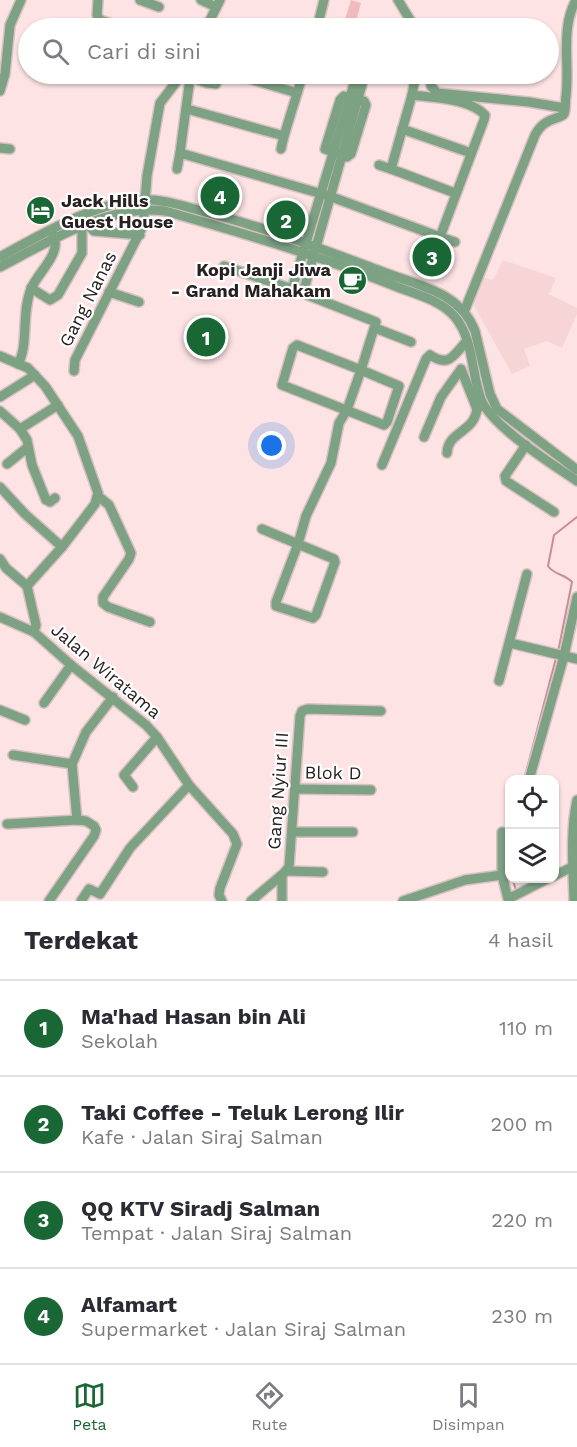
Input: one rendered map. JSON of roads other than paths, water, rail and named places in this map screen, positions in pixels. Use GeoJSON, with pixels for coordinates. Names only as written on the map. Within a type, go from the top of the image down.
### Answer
{"type":"FeatureCollection","features":[{"type":"Feature","properties":{"kind":"street"},"geometry":{"type":"LineString","coordinates":[[0,91],[5,74],[4,49],[10,24],[21,0]]}},
{"type":"Feature","properties":{"kind":"street"},"geometry":{"type":"LineString","coordinates":[[98,0],[98,18]]}},
{"type":"Feature","properties":{"kind":"street"},"geometry":{"type":"LineString","coordinates":[[140,0],[159,7]]}},
{"type":"Feature","properties":{"kind":"street"},"geometry":{"type":"LineString","coordinates":[[201,0],[218,3],[211,18]]}},
{"type":"Feature","properties":{"kind":"street"},"geometry":{"type":"LineString","coordinates":[[320,18],[324,0]]}},
{"type":"Feature","properties":{"kind":"street"},"geometry":{"type":"LineString","coordinates":[[398,0],[409,18]]}},
{"type":"Feature","properties":{"kind":"street"},"geometry":{"type":"LineString","coordinates":[[464,312],[536,135],[545,121],[563,116],[572,68],[567,23],[576,0]]}},
{"type":"Feature","properties":{"kind":"street","name":"Gang Nanas"},"geometry":{"type":"LineString","coordinates":[[74,371],[75,360],[140,235],[144,222],[148,167],[160,103],[176,84]]}},
{"type":"Feature","properties":{"kind":"street"},"geometry":{"type":"LineString","coordinates":[[267,84],[297,93]]}},
{"type":"Feature","properties":{"kind":"street"},"geometry":{"type":"LineString","coordinates":[[281,148],[300,84]]}},
{"type":"Feature","properties":{"kind":"street"},"geometry":{"type":"LineString","coordinates":[[354,98],[356,84]]}},
{"type":"Feature","properties":{"kind":"street"},"geometry":{"type":"LineString","coordinates":[[292,289],[309,249],[354,98],[360,84]]}},
{"type":"Feature","properties":{"kind":"street"},"geometry":{"type":"LineString","coordinates":[[391,169],[414,84]]}},
{"type":"Feature","properties":{"kind":"street"},"geometry":{"type":"LineString","coordinates":[[431,84],[437,93],[529,102],[564,108]]}},
{"type":"Feature","properties":{"kind":"street"},"geometry":{"type":"LineString","coordinates":[[177,169],[189,86]]}},
{"type":"Feature","properties":{"kind":"street"},"geometry":{"type":"LineString","coordinates":[[344,96],[354,98],[366,105],[351,154],[348,157],[326,150],[326,146],[341,98],[344,96]]}},
{"type":"Feature","properties":{"kind":"street"},"geometry":{"type":"LineString","coordinates":[[412,96],[456,102],[483,112],[484,120],[440,237]]}},
{"type":"Feature","properties":{"kind":"street"},"geometry":{"type":"LineString","coordinates":[[187,109],[284,136]]}},
{"type":"Feature","properties":{"kind":"street"},"geometry":{"type":"LineString","coordinates":[[402,129],[471,153]]}},
{"type":"Feature","properties":{"kind":"street"},"geometry":{"type":"LineString","coordinates":[[180,153],[325,195],[455,242]]}},
{"type":"Feature","properties":{"kind":"street"},"geometry":{"type":"LineString","coordinates":[[379,165],[455,193]]}},
{"type":"Feature","properties":{"kind":"street"},"geometry":{"type":"LineString","coordinates":[[0,267],[53,235],[106,208],[126,202],[145,204],[309,249],[439,294],[457,305],[472,323],[490,394],[497,409],[577,470]]}},
{"type":"Feature","properties":{"kind":"street"},"geometry":{"type":"LineString","coordinates":[[0,257],[53,235],[145,204]]}},
{"type":"Feature","properties":{"kind":"street"},"geometry":{"type":"LineString","coordinates":[[85,225],[94,231],[140,235]]}},
{"type":"Feature","properties":{"kind":"street"},"geometry":{"type":"LineString","coordinates":[[31,288],[50,300],[58,295],[82,253],[85,225]]}},
{"type":"Feature","properties":{"kind":"street"},"geometry":{"type":"LineString","coordinates":[[18,364],[22,356],[24,317],[31,288],[55,249],[53,235]]}},
{"type":"Feature","properties":{"kind":"street"},"geometry":{"type":"LineString","coordinates":[[303,293],[309,249]]}},
{"type":"Feature","properties":{"kind":"street"},"geometry":{"type":"LineString","coordinates":[[309,249],[440,305],[454,316],[464,331],[467,341],[480,407],[475,421],[450,441],[447,453]]}},
{"type":"Feature","properties":{"kind":"street"},"geometry":{"type":"LineString","coordinates":[[224,266],[303,293],[376,322],[347,411],[339,423],[330,463],[306,516],[298,544],[276,604],[278,607],[313,618],[335,562],[334,559],[298,544],[262,529]]}},
{"type":"Feature","properties":{"kind":"street"},"geometry":{"type":"LineString","coordinates":[[109,292],[139,302]]}},
{"type":"Feature","properties":{"kind":"street"},"geometry":{"type":"LineString","coordinates":[[375,328],[411,342]]}},
{"type":"Feature","properties":{"kind":"street"},"geometry":{"type":"LineString","coordinates":[[382,465],[426,359],[430,356],[440,362],[447,361],[467,341]]}},
{"type":"Feature","properties":{"kind":"street"},"geometry":{"type":"LineString","coordinates":[[297,345],[361,370],[395,382],[399,386],[385,425],[282,385],[293,348],[297,345]]}},
{"type":"Feature","properties":{"kind":"street"},"geometry":{"type":"LineString","coordinates":[[424,437],[441,397],[471,356],[480,349]]}},
{"type":"Feature","properties":{"kind":"street"},"geometry":{"type":"LineString","coordinates":[[0,356],[28,368],[58,405],[62,418],[78,436],[98,496],[95,504],[62,547],[27,586],[6,568],[1,554]]}},
{"type":"Feature","properties":{"kind":"street"},"geometry":{"type":"LineString","coordinates":[[461,369],[480,407],[526,445],[577,481]]}},
{"type":"Feature","properties":{"kind":"street"},"geometry":{"type":"LineString","coordinates":[[0,398],[35,375]]}},
{"type":"Feature","properties":{"kind":"street"},"geometry":{"type":"LineString","coordinates":[[20,429],[58,405]]}},
{"type":"Feature","properties":{"kind":"street"},"geometry":{"type":"LineString","coordinates":[[0,411],[20,429],[46,500],[50,502],[55,498]]}},
{"type":"Feature","properties":{"kind":"street"},"geometry":{"type":"LineString","coordinates":[[526,445],[505,476],[506,481],[554,512]]}},
{"type":"Feature","properties":{"kind":"street"},"geometry":{"type":"LineString","coordinates":[[7,464],[28,447]]}},
{"type":"Feature","properties":{"kind":"street"},"geometry":{"type":"LineString","coordinates":[[0,487],[25,514],[62,547]]}},
{"type":"Feature","properties":{"kind":"street"},"geometry":{"type":"LineString","coordinates":[[98,496],[109,505],[131,553],[103,597],[103,603],[108,607],[150,622]]}},
{"type":"Feature","properties":{"kind":"street"},"geometry":{"type":"LineString","coordinates":[[499,681],[527,574]]}},
{"type":"Feature","properties":{"kind":"street","name":"Jalan Wiratama"},"geometry":{"type":"LineString","coordinates":[[27,586],[36,625],[34,632],[71,665],[139,718],[158,737],[189,785],[236,839],[237,844],[220,888],[219,895],[222,901]]}},
{"type":"Feature","properties":{"kind":"street"},"geometry":{"type":"LineString","coordinates":[[530,775],[564,656],[577,597]]}},
{"type":"Feature","properties":{"kind":"street"},"geometry":{"type":"LineString","coordinates":[[0,617],[34,632]]}},
{"type":"Feature","properties":{"kind":"street"},"geometry":{"type":"LineString","coordinates":[[510,643],[577,659]]}},
{"type":"Feature","properties":{"kind":"street"},"geometry":{"type":"LineString","coordinates":[[44,703],[71,665]]}},
{"type":"Feature","properties":{"kind":"street"},"geometry":{"type":"LineString","coordinates":[[77,820],[72,764],[86,732],[113,697]]}},
{"type":"Feature","properties":{"kind":"street","name":"Gang Nyiur III"},"geometry":{"type":"LineString","coordinates":[[251,901],[284,873],[291,859],[302,711],[308,708],[381,711]]}},
{"type":"Feature","properties":{"kind":"street"},"geometry":{"type":"LineString","coordinates":[[0,710],[25,720]]}},
{"type":"Feature","properties":{"kind":"street"},"geometry":{"type":"LineString","coordinates":[[133,788],[124,775],[158,737]]}},
{"type":"Feature","properties":{"kind":"street"},"geometry":{"type":"LineString","coordinates":[[13,755],[72,764]]}},
{"type":"Feature","properties":{"kind":"street"},"geometry":{"type":"LineString","coordinates":[[81,901],[89,889],[100,894],[130,848],[189,785]]}},
{"type":"Feature","properties":{"kind":"street","name":"Blok D"},"geometry":{"type":"LineString","coordinates":[[295,789],[371,790]]}},
{"type":"Feature","properties":{"kind":"street"},"geometry":{"type":"LineString","coordinates":[[574,901],[574,814],[577,800]]}},
{"type":"Feature","properties":{"kind":"street"},"geometry":{"type":"LineString","coordinates":[[7,824],[77,820],[93,824],[96,828],[95,834],[49,901]]}},
{"type":"Feature","properties":{"kind":"street"},"geometry":{"type":"LineString","coordinates":[[292,831],[353,832]]}},
{"type":"Feature","properties":{"kind":"street"},"geometry":{"type":"LineString","coordinates":[[502,832],[502,875],[512,898],[541,883]]}},
{"type":"Feature","properties":{"kind":"street"},"geometry":{"type":"LineString","coordinates":[[559,874],[574,866]]}},
{"type":"Feature","properties":{"kind":"street"},"geometry":{"type":"LineString","coordinates":[[282,900],[284,873],[323,872]]}},
{"type":"Feature","properties":{"kind":"street"},"geometry":{"type":"LineString","coordinates":[[403,901],[465,880],[502,875]]}},
{"type":"Feature","properties":{"kind":"street"},"geometry":{"type":"LineString","coordinates":[[266,888],[282,900]]}},
{"type":"Feature","properties":{"kind":"waterway"},"geometry":{"type":"LineString","coordinates":[[558,652],[572,582],[548,566],[554,535],[577,517]]}},
{"type":"Feature","properties":{"kind":"waterway"},"geometry":{"type":"LineString","coordinates":[[525,775],[556,658]]}},
{"type":"Feature","properties":{"kind":"waterway"},"geometry":{"type":"LineString","coordinates":[[514,883],[517,893]]}},
{"type":"Feature","properties":{"kind":"place","name":"Alfamart"},"geometry":{"type":"Point","coordinates":[220,196]}},
{"type":"Feature","properties":{"kind":"place","name":"Jack Hills Guest House"},"geometry":{"type":"Point","coordinates":[40,211]}},
{"type":"Feature","properties":{"kind":"place","name":"Taki Coffee - Teluk Lerong Ilir"},"geometry":{"type":"Point","coordinates":[286,220]}},
{"type":"Feature","properties":{"kind":"place","name":"QQ KTV Siradj Salman"},"geometry":{"type":"Point","coordinates":[432,257]}},
{"type":"Feature","properties":{"kind":"place","name":"Kopi Janji Jiwa - Grand Mahakam"},"geometry":{"type":"Point","coordinates":[352,280]}},
{"type":"Feature","properties":{"kind":"place","name":"Ma'had Hasan bin Ali"},"geometry":{"type":"Point","coordinates":[206,337]}}]}
